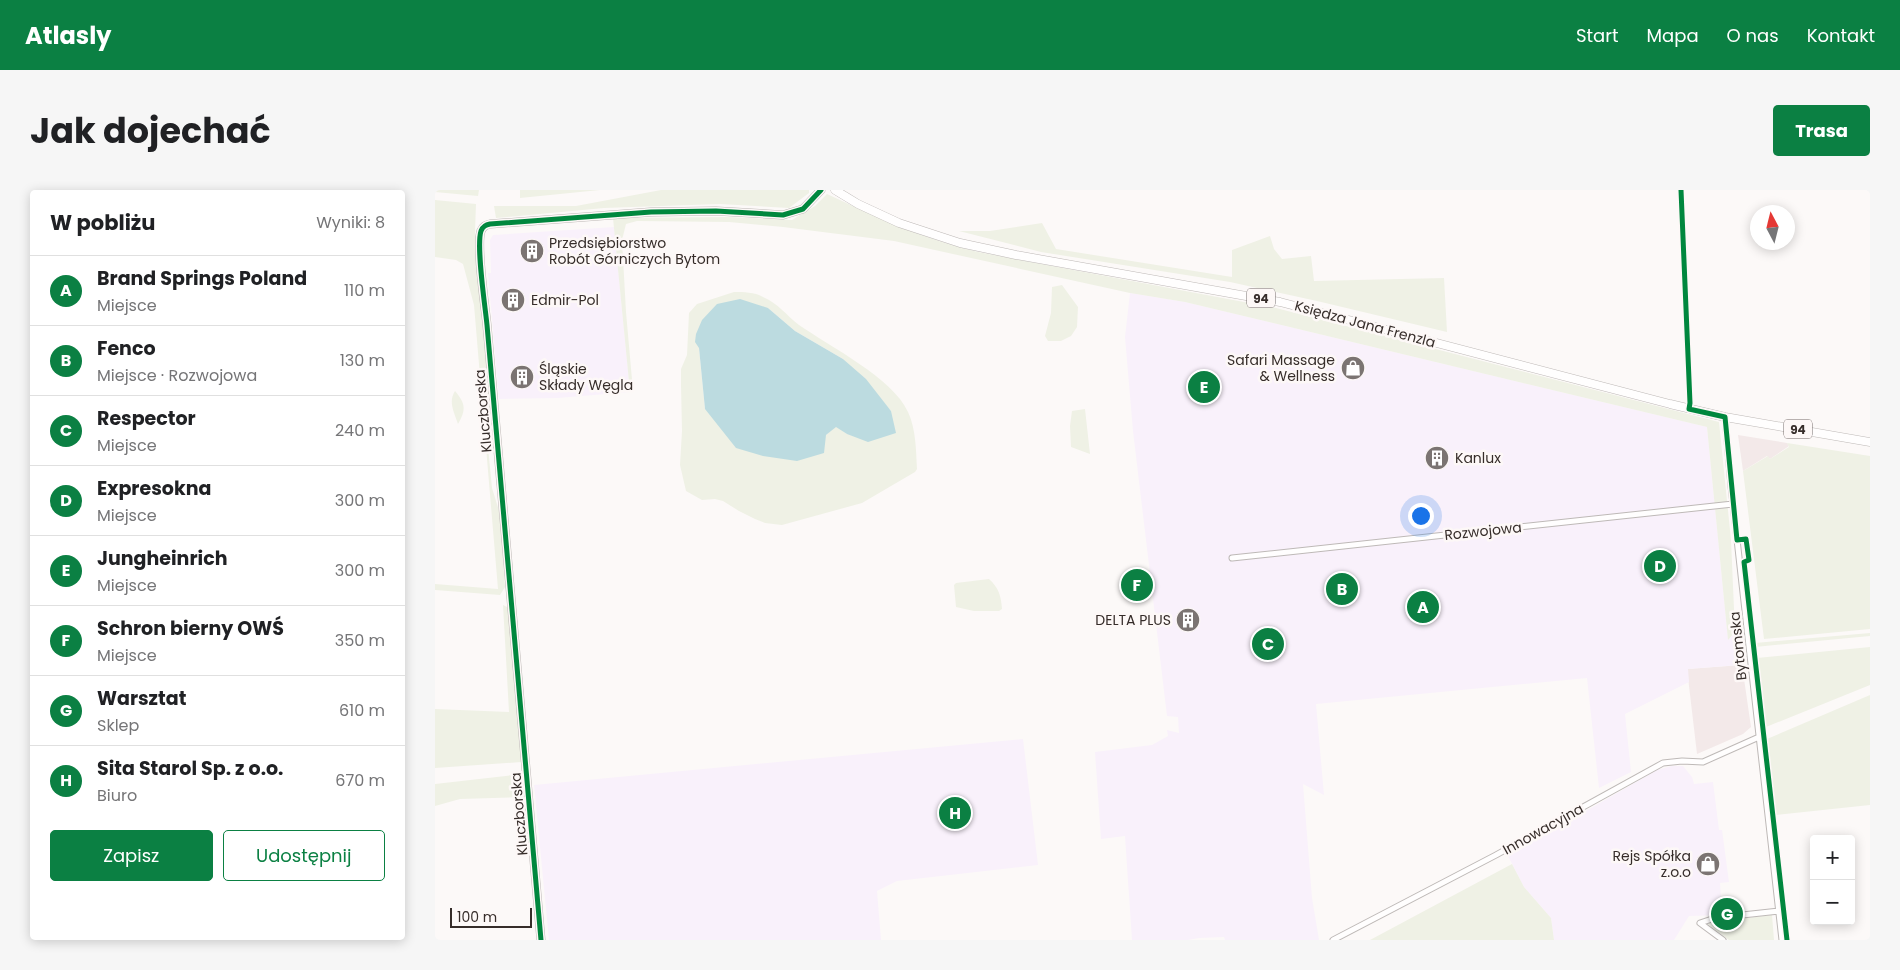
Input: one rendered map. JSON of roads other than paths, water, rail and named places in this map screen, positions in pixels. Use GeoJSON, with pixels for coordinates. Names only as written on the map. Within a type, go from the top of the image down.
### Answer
{"type":"FeatureCollection","features":[{"type":"Feature","properties":{"kind":"main road","name":"Księdza Jana Frenzla"},"geometry":{"type":"LineString","coordinates":[[835,190],[858,204],[899,223],[960,243],[1016,255],[1280,302],[1670,404],[1725,417],[1870,442]]}},
{"type":"Feature","properties":{"kind":"street","name":"Kluczborska"},"geometry":{"type":"LineString","coordinates":[[541,940],[480,244],[482,229],[485,225],[494,223],[642,212],[716,211],[788,214],[803,209],[821,190]]}},
{"type":"Feature","properties":{"kind":"street","name":"Bytomska"},"geometry":{"type":"LineString","coordinates":[[1725,417],[1782,940]]}},
{"type":"Feature","properties":{"kind":"street","name":"Rozwojowa"},"geometry":{"type":"LineString","coordinates":[[1232,558],[1733,504]]}},
{"type":"Feature","properties":{"kind":"street","name":"Innowacyjna"},"geometry":{"type":"LineString","coordinates":[[1333,940],[1496,855],[1663,764],[1703,762],[1759,737]]}},
{"type":"Feature","properties":{"kind":"street"},"geometry":{"type":"LineString","coordinates":[[1723,940],[1700,923],[1715,918],[1779,911]]}},
{"type":"Feature","properties":{"kind":"water"},"geometry":{"type":"Polygon","coordinates":[[[740,299],[768,308],[795,331],[843,359],[866,379],[891,411],[896,433],[868,442],[847,434],[836,427],[826,435],[824,453],[797,461],[763,456],[736,448],[705,409],[699,348],[695,342],[702,320],[717,304],[740,299]]]}},
{"type":"Feature","properties":{"kind":"place","name":"Przedsiębiorstwo Robót Górniczych Bytom"},"geometry":{"type":"Point","coordinates":[532,251]}},
{"type":"Feature","properties":{"kind":"place","name":"Edmir-Pol"},"geometry":{"type":"Point","coordinates":[513,300]}},
{"type":"Feature","properties":{"kind":"place","name":"Safari Massage & Wellness"},"geometry":{"type":"Point","coordinates":[1353,368]}},
{"type":"Feature","properties":{"kind":"place","name":"Śląskie Składy Węgla"},"geometry":{"type":"Point","coordinates":[522,377]}},
{"type":"Feature","properties":{"kind":"place","name":"Jungheinrich"},"geometry":{"type":"Point","coordinates":[1204,387]}},
{"type":"Feature","properties":{"kind":"place","name":"Kanlux"},"geometry":{"type":"Point","coordinates":[1437,458]}},
{"type":"Feature","properties":{"kind":"place","name":"Expresokna"},"geometry":{"type":"Point","coordinates":[1660,566]}},
{"type":"Feature","properties":{"kind":"place","name":"Schron bierny OWŚ"},"geometry":{"type":"Point","coordinates":[1137,585]}},
{"type":"Feature","properties":{"kind":"place","name":"Fenco"},"geometry":{"type":"Point","coordinates":[1342,589]}},
{"type":"Feature","properties":{"kind":"place","name":"Brand Springs Poland"},"geometry":{"type":"Point","coordinates":[1423,607]}},
{"type":"Feature","properties":{"kind":"place","name":"DELTA PLUS"},"geometry":{"type":"Point","coordinates":[1188,620]}},
{"type":"Feature","properties":{"kind":"place","name":"Respector"},"geometry":{"type":"Point","coordinates":[1268,644]}},
{"type":"Feature","properties":{"kind":"place","name":"Sita Starol Sp. z o.o."},"geometry":{"type":"Point","coordinates":[955,813]}},
{"type":"Feature","properties":{"kind":"place","name":"Rejs Spółka z.o.o"},"geometry":{"type":"Point","coordinates":[1708,864]}},
{"type":"Feature","properties":{"kind":"place","name":"Warsztat"},"geometry":{"type":"Point","coordinates":[1727,914]}}]}
